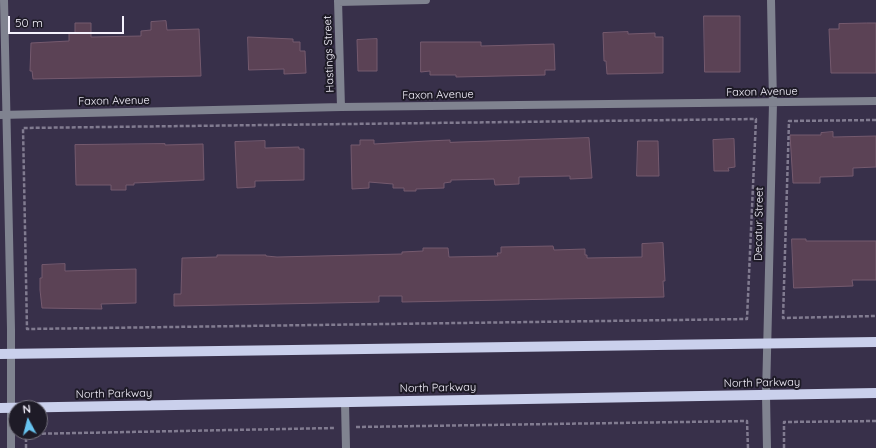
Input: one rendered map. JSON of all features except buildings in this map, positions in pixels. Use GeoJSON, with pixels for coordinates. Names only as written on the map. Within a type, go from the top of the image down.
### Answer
{"type":"FeatureCollection","features":[{"type":"Feature","properties":{"kind":"main road"},"geometry":{"type":"LineString","coordinates":[[0,354],[876,342]]}},
{"type":"Feature","properties":{"kind":"main road","name":"North Parkway"},"geometry":{"type":"LineString","coordinates":[[48,407],[876,393]]}},
{"type":"Feature","properties":{"kind":"street"},"geometry":{"type":"LineString","coordinates":[[4,0],[3,115],[11,354],[11,400]]}},
{"type":"Feature","properties":{"kind":"street"},"geometry":{"type":"LineString","coordinates":[[338,1],[426,0]]}},
{"type":"Feature","properties":{"kind":"street","name":"Decatur Street"},"geometry":{"type":"LineString","coordinates":[[767,448],[766,395],[773,103],[770,0]]}},
{"type":"Feature","properties":{"kind":"street","name":"Hastings Street"},"geometry":{"type":"LineString","coordinates":[[338,1],[341,107]]}},
{"type":"Feature","properties":{"kind":"street","name":"Faxon Avenue"},"geometry":{"type":"LineString","coordinates":[[3,115],[341,107],[876,101]]}},
{"type":"Feature","properties":{"kind":"street"},"geometry":{"type":"LineString","coordinates":[[344,402],[346,448]]}},
{"type":"Feature","properties":{"kind":"path"},"geometry":{"type":"LineString","coordinates":[[756,120],[747,319],[26,329],[23,128],[756,120]]}},
{"type":"Feature","properties":{"kind":"path"},"geometry":{"type":"LineString","coordinates":[[876,120],[789,121],[784,318],[876,316]]}},
{"type":"Feature","properties":{"kind":"path"},"geometry":{"type":"LineString","coordinates":[[26,448],[26,434],[747,421],[748,448]]}},
{"type":"Feature","properties":{"kind":"path"},"geometry":{"type":"LineString","coordinates":[[784,448],[784,422],[876,421]]}}]}
